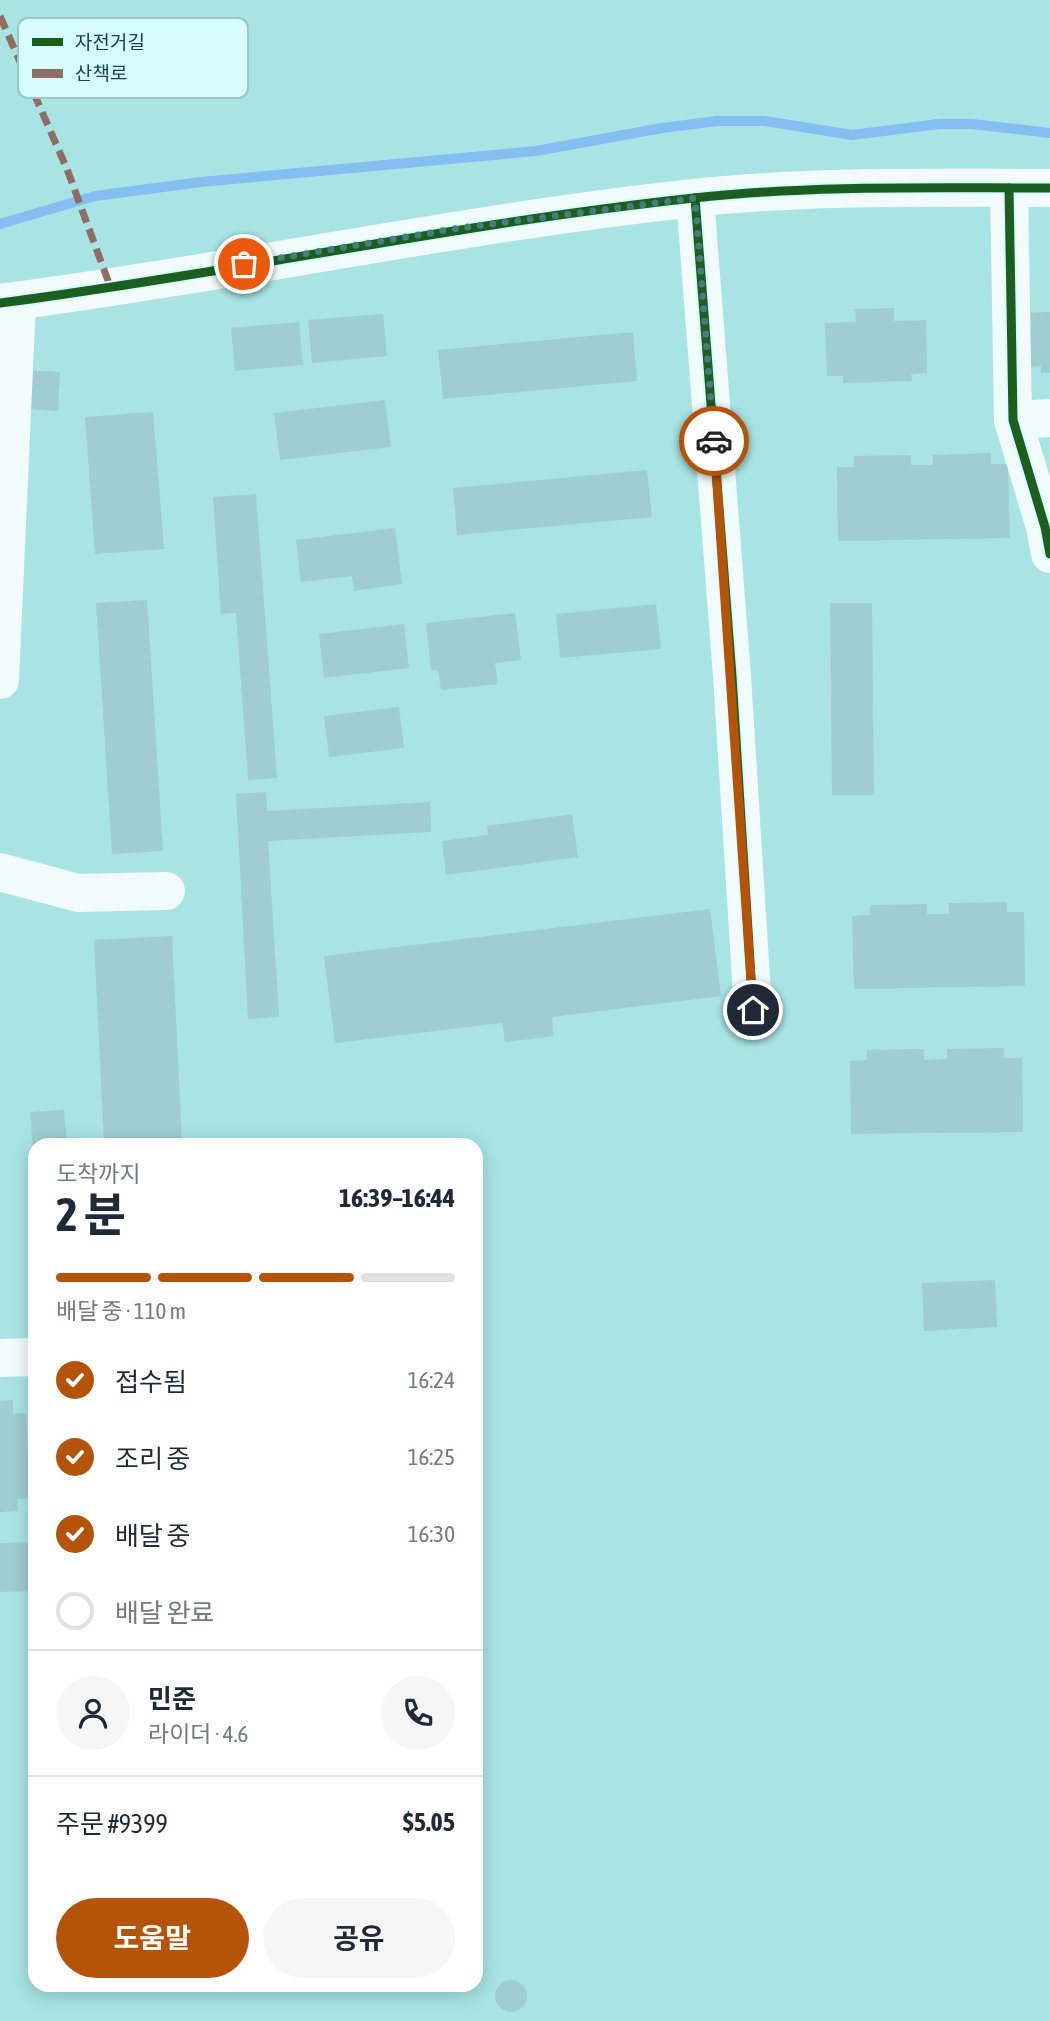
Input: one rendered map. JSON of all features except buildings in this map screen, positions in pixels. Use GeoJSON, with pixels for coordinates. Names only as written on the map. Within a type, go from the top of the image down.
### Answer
{"type":"FeatureCollection","features":[{"type":"Feature","properties":{"kind":"street"},"geometry":{"type":"LineString","coordinates":[[0,680],[8,302],[460,228],[695,198],[841,187],[1050,188]]}},
{"type":"Feature","properties":{"kind":"street"},"geometry":{"type":"LineString","coordinates":[[1009,188],[1032,419],[1050,554]]}},
{"type":"Feature","properties":{"kind":"street"},"geometry":{"type":"LineString","coordinates":[[695,198],[732,676],[753,1010]]}},
{"type":"Feature","properties":{"kind":"street"},"geometry":{"type":"LineString","coordinates":[[0,872],[78,893],[166,891]]}},
{"type":"Feature","properties":{"kind":"street"},"geometry":{"type":"LineString","coordinates":[[0,1358],[28,1357]]}},
{"type":"Feature","properties":{"kind":"waterway"},"geometry":{"type":"LineString","coordinates":[[0,224],[95,196],[201,182],[536,151],[717,121],[765,121],[852,135],[939,124],[972,124],[1050,133]]}},
{"type":"Feature","properties":{"kind":"marked path"},"geometry":{"type":"LineString","coordinates":[[0,16],[18,57]]}},
{"type":"Feature","properties":{"kind":"marked path"},"geometry":{"type":"LineString","coordinates":[[36,98],[67,169],[110,286]]}},
{"type":"Feature","properties":{"kind":"cycle path"},"geometry":{"type":"LineString","coordinates":[[1009,188],[1013,420],[1045,527],[1050,554]]}},
{"type":"Feature","properties":{"kind":"cycle path"},"geometry":{"type":"LineString","coordinates":[[0,303],[433,234],[694,198],[827,189],[1050,188]]}},
{"type":"Feature","properties":{"kind":"cycle path"},"geometry":{"type":"LineString","coordinates":[[695,198],[732,676],[753,1010]]}},
{"type":"Feature","properties":{"kind":"way so far"},"geometry":{"type":"LineString","coordinates":[[244,264],[460,228],[695,198],[714,441]]}},
{"type":"Feature","properties":{"kind":"route"},"geometry":{"type":"LineString","coordinates":[[714,441],[753,1010]]}}]}
